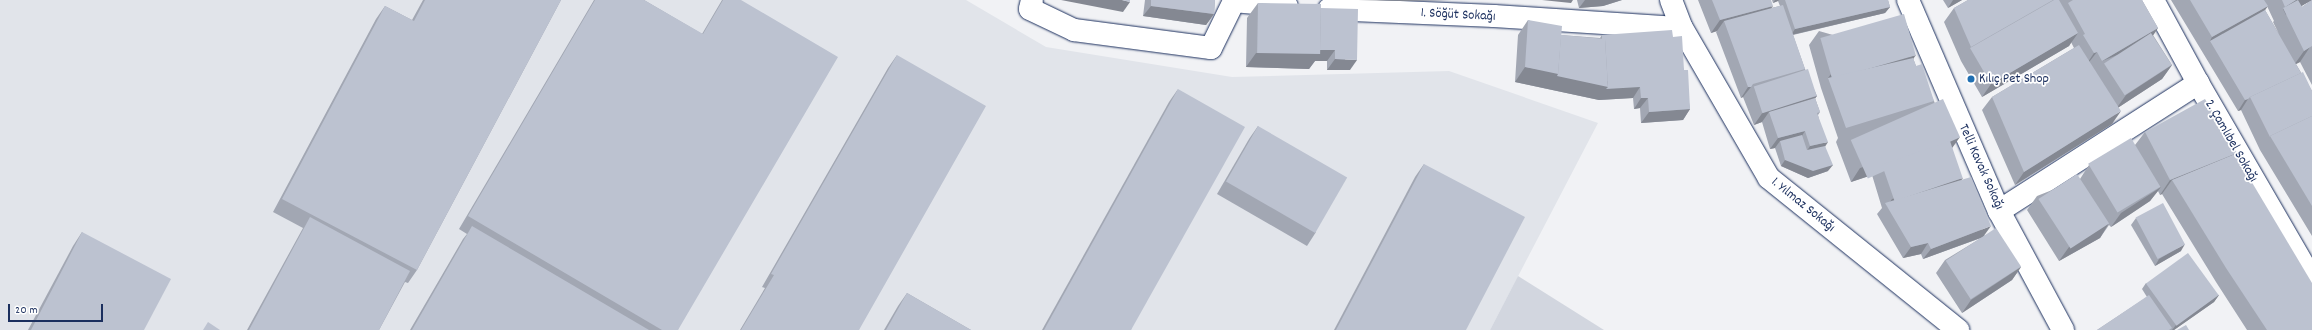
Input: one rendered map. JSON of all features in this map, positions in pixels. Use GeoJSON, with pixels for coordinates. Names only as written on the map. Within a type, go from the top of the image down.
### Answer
{"type":"FeatureCollection","features":[{"type":"Feature","properties":{"kind":"street","name":"1. Yılmaz Sokağı"},"geometry":{"type":"LineString","coordinates":[[1671,0],[1682,28],[1769,178],[1958,330]]}},
{"type":"Feature","properties":{"kind":"street","name":"Telli Kavak Sokağı"},"geometry":{"type":"LineString","coordinates":[[1908,0],[1999,211],[2063,330]]}},
{"type":"Feature","properties":{"kind":"street","name":"2. Çamlıbel Sokağı"},"geometry":{"type":"LineString","coordinates":[[2153,0],[2198,84],[2312,280]]}},
{"type":"Feature","properties":{"kind":"street","name":"1. Söğüt Sokağı"},"geometry":{"type":"LineString","coordinates":[[1234,1],[1492,8],[1682,28]]}},
{"type":"Feature","properties":{"kind":"street"},"geometry":{"type":"LineString","coordinates":[[1031,5],[1074,30],[1211,48],[1234,1]]}},
{"type":"Feature","properties":{"kind":"street"},"geometry":{"type":"LineString","coordinates":[[1999,211],[2198,84]]}},
{"type":"Feature","properties":{"kind":"shaded area"},"geometry":{"type":"Polygon","coordinates":[[[0,0],[966,0],[1046,47],[1232,77],[1449,71],[1598,123],[1490,330],[0,330],[0,0]]]}},
{"type":"Feature","properties":{"kind":"shaded area"},"geometry":{"type":"Polygon","coordinates":[[[1518,276],[1604,330],[1490,330],[1518,276]]]}},
{"type":"Feature","properties":{"kind":"building"},"geometry":{"type":"Polygon","coordinates":[[[425,0],[561,0],[417,270],[282,199],[385,6],[414,21],[425,0]]]}},
{"type":"Feature","properties":{"kind":"building"},"geometry":{"type":"Polygon","coordinates":[[[595,0],[644,0],[703,34],[723,0],[741,0],[838,57],[678,330],[662,330],[468,216],[595,0]]]}},
{"type":"Feature","properties":{"kind":"building"},"geometry":{"type":"Polygon","coordinates":[[[1151,0],[1215,0],[1214,14],[1151,6],[1151,0]]]}},
{"type":"Feature","properties":{"kind":"building"},"geometry":{"type":"Polygon","coordinates":[[[1712,0],[1771,0],[1773,6],[1720,20],[1712,0]]]}},
{"type":"Feature","properties":{"kind":"building"},"geometry":{"type":"Polygon","coordinates":[[[1785,0],[1888,0],[1890,7],[1795,29],[1785,0]]]}},
{"type":"Feature","properties":{"kind":"building"},"geometry":{"type":"Polygon","coordinates":[[[1968,0],[2053,0],[1971,47],[1954,8],[1968,0]]]}},
{"type":"Feature","properties":{"kind":"building"},"geometry":{"type":"Polygon","coordinates":[[[2054,0],[2059,0],[2078,33],[1991,84],[1970,48],[2054,0]]]}},
{"type":"Feature","properties":{"kind":"building"},"geometry":{"type":"Polygon","coordinates":[[[2073,0],[2142,0],[2158,28],[2102,61],[2097,52],[2094,53],[2083,35],[2085,34],[2068,3],[2073,0]]]}},
{"type":"Feature","properties":{"kind":"building"},"geometry":{"type":"Polygon","coordinates":[[[2190,0],[2264,0],[2268,6],[2212,37],[2190,0]]]}},
{"type":"Feature","properties":{"kind":"building"},"geometry":{"type":"Polygon","coordinates":[[[2282,0],[2296,0],[2285,7],[2282,0]]]}},
{"type":"Feature","properties":{"kind":"building"},"geometry":{"type":"Polygon","coordinates":[[[2298,0],[2302,7],[2312,0],[2312,46],[2304,51],[2283,8],[2298,0]]]}},
{"type":"Feature","properties":{"kind":"building"},"geometry":{"type":"Polygon","coordinates":[[[1258,3],[1321,4],[1320,54],[1257,53],[1258,3]]]}},
{"type":"Feature","properties":{"kind":"building"},"geometry":{"type":"Polygon","coordinates":[[[1783,5],[1805,69],[1753,84],[1751,87],[1748,87],[1724,21],[1783,5]]]}},
{"type":"Feature","properties":{"kind":"building"},"geometry":{"type":"Polygon","coordinates":[[[1321,8],[1358,9],[1357,60],[1335,59],[1335,50],[1320,50],[1321,8]]]}},
{"type":"Feature","properties":{"kind":"building"},"geometry":{"type":"Polygon","coordinates":[[[2265,10],[2301,73],[2245,100],[2210,41],[2265,10]]]}},
{"type":"Feature","properties":{"kind":"building"},"geometry":{"type":"Polygon","coordinates":[[[1904,14],[1916,55],[1832,79],[1820,38],[1904,14]]]}},
{"type":"Feature","properties":{"kind":"building"},"geometry":{"type":"Polygon","coordinates":[[[1528,20],[1562,26],[1558,74],[1525,67],[1528,20]]]}},
{"type":"Feature","properties":{"kind":"building"},"geometry":{"type":"Polygon","coordinates":[[[1672,30],[1673,37],[1682,36],[1684,70],[1688,70],[1690,109],[1649,112],[1648,98],[1641,98],[1640,87],[1606,89],[1608,87],[1605,39],[1602,39],[1602,35],[1672,30]]]}},
{"type":"Feature","properties":{"kind":"building"},"geometry":{"type":"Polygon","coordinates":[[[2151,33],[2172,65],[2125,95],[2104,63],[2151,33]]]}},
{"type":"Feature","properties":{"kind":"building"},"geometry":{"type":"Polygon","coordinates":[[[1561,35],[1605,39],[1608,87],[1557,76],[1561,35]]]}},
{"type":"Feature","properties":{"kind":"building"},"geometry":{"type":"Polygon","coordinates":[[[2079,45],[2121,111],[2024,172],[1992,97],[2079,45]]]}},
{"type":"Feature","properties":{"kind":"building"},"geometry":{"type":"Polygon","coordinates":[[[897,55],[986,106],[859,330],[741,330],[774,275],[771,274],[897,55]]]}},
{"type":"Feature","properties":{"kind":"building"},"geometry":{"type":"Polygon","coordinates":[[[1913,58],[1916,66],[1922,64],[1934,101],[1846,128],[1828,78],[1913,58]]]}},
{"type":"Feature","properties":{"kind":"building"},"geometry":{"type":"Polygon","coordinates":[[[1808,69],[1817,96],[1762,113],[1754,87],[1808,69]]]}},
{"type":"Feature","properties":{"kind":"building"},"geometry":{"type":"Polygon","coordinates":[[[2303,72],[2312,91],[2312,116],[2270,137],[2250,97],[2303,72]]]}},
{"type":"Feature","properties":{"kind":"building"},"geometry":{"type":"Polygon","coordinates":[[[1178,89],[1245,127],[1131,330],[1044,330],[1178,89]]]}},
{"type":"Feature","properties":{"kind":"building"},"geometry":{"type":"Polygon","coordinates":[[[1815,98],[1820,112],[1817,113],[1828,142],[1810,146],[1805,131],[1778,138],[1769,112],[1815,98]]]}},
{"type":"Feature","properties":{"kind":"building"},"geometry":{"type":"Polygon","coordinates":[[[1943,99],[1960,137],[1868,178],[1851,140],[1943,99]]]}},
{"type":"Feature","properties":{"kind":"building"},"geometry":{"type":"Polygon","coordinates":[[[2205,99],[2237,153],[2170,180],[2145,132],[2205,99]]]}},
{"type":"Feature","properties":{"kind":"building"},"geometry":{"type":"Polygon","coordinates":[[[2312,116],[2312,206],[2270,136],[2312,116]]]}},
{"type":"Feature","properties":{"kind":"building"},"geometry":{"type":"Polygon","coordinates":[[[1258,126],[1347,178],[1315,233],[1226,181],[1258,126]]]}},
{"type":"Feature","properties":{"kind":"building"},"geometry":{"type":"Polygon","coordinates":[[[1802,135],[1807,150],[1825,146],[1833,165],[1813,171],[1785,160],[1780,141],[1802,135]]]}},
{"type":"Feature","properties":{"kind":"building"},"geometry":{"type":"Polygon","coordinates":[[[2131,138],[2160,187],[2117,213],[2088,164],[2131,138]]]}},
{"type":"Feature","properties":{"kind":"building"},"geometry":{"type":"Polygon","coordinates":[[[1950,141],[1963,178],[1895,201],[1882,164],[1950,141]]]}},
{"type":"Feature","properties":{"kind":"building"},"geometry":{"type":"Polygon","coordinates":[[[2235,154],[2312,283],[2312,330],[2267,330],[2226,268],[2172,180],[2235,154]]]}},
{"type":"Feature","properties":{"kind":"building"},"geometry":{"type":"Polygon","coordinates":[[[1424,164],[1525,217],[1466,330],[1336,330],[1424,164]]]}},
{"type":"Feature","properties":{"kind":"building"},"geometry":{"type":"Polygon","coordinates":[[[2077,174],[2109,223],[2071,249],[2038,199],[2077,174]]]}},
{"type":"Feature","properties":{"kind":"building"},"geometry":{"type":"Polygon","coordinates":[[[1971,177],[1991,226],[1931,249],[1928,243],[1911,247],[1885,203],[1971,177]]]}},
{"type":"Feature","properties":{"kind":"building"},"geometry":{"type":"Polygon","coordinates":[[[2163,203],[2185,244],[2158,259],[2136,218],[2163,203]]]}},
{"type":"Feature","properties":{"kind":"building"},"geometry":{"type":"Polygon","coordinates":[[[310,217],[410,271],[379,330],[249,330],[310,217]]]}},
{"type":"Feature","properties":{"kind":"building"},"geometry":{"type":"Polygon","coordinates":[[[472,226],[649,330],[412,330],[472,226]]]}},
{"type":"Feature","properties":{"kind":"building"},"geometry":{"type":"Polygon","coordinates":[[[1996,228],[2021,267],[1971,299],[1946,261],[1996,228]]]}},
{"type":"Feature","properties":{"kind":"building"},"geometry":{"type":"Polygon","coordinates":[[[82,232],[171,279],[144,330],[31,330],[82,232]]]}},
{"type":"Feature","properties":{"kind":"building"},"geometry":{"type":"Polygon","coordinates":[[[2188,253],[2219,295],[2176,326],[2146,284],[2188,253]]]}},
{"type":"Feature","properties":{"kind":"building"},"geometry":{"type":"Polygon","coordinates":[[[907,293],[971,330],[886,330],[907,293]]]}},
{"type":"Feature","properties":{"kind":"building"},"geometry":{"type":"Polygon","coordinates":[[[2149,295],[2172,328],[2169,330],[2097,330],[2149,295]]]}},
{"type":"Feature","properties":{"kind":"building"},"geometry":{"type":"Polygon","coordinates":[[[208,322],[220,330],[203,330],[208,322]]]}},
{"type":"Feature","properties":{"kind":"building"},"geometry":{"type":"Polygon","coordinates":[[[2186,325],[2189,330],[2177,330],[2186,325]]]}},
{"type":"Feature","properties":{"kind":"place","name":"Kılıç Pet Shop"},"geometry":{"type":"Point","coordinates":[1971,79]}}]}
